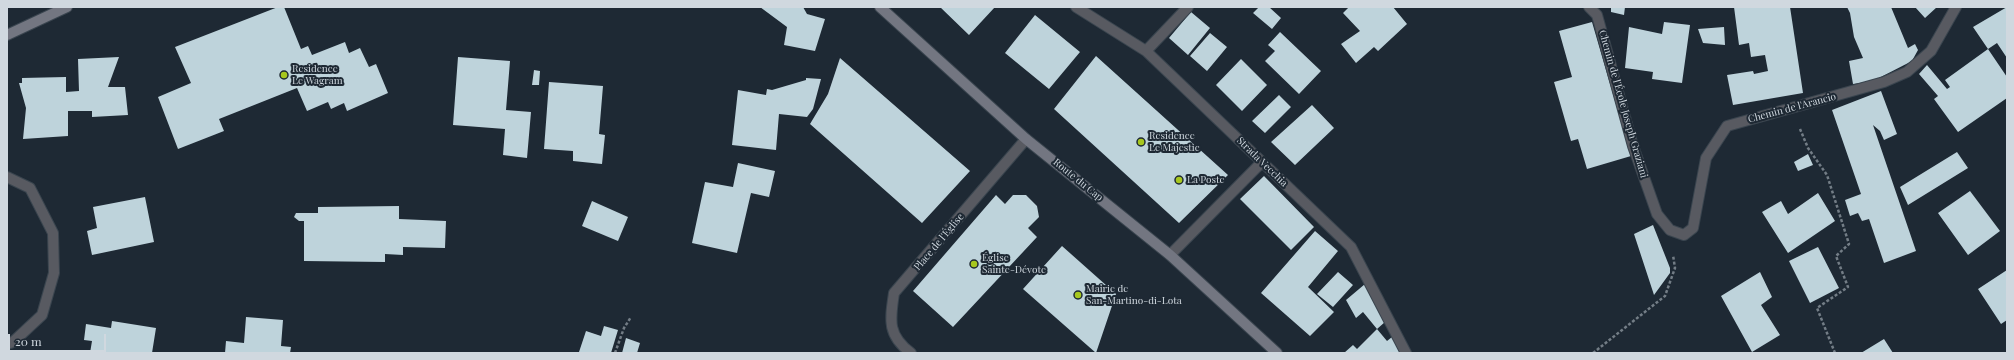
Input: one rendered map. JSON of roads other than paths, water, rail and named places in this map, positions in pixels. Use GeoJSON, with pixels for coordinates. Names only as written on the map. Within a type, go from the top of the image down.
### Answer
{"type":"FeatureCollection","features":[{"type":"Feature","properties":{"kind":"main road"},"geometry":{"type":"LineString","coordinates":[[7,34],[67,7]]}},
{"type":"Feature","properties":{"kind":"main road","name":"Route du Cap"},"geometry":{"type":"LineString","coordinates":[[880,7],[1026,139],[1170,255],[1277,353]]}},
{"type":"Feature","properties":{"kind":"street","name":"Strada Vecchia"},"geometry":{"type":"LineString","coordinates":[[1076,7],[1146,51],[1351,247],[1406,353]]}},
{"type":"Feature","properties":{"kind":"street"},"geometry":{"type":"LineString","coordinates":[[1146,51],[1188,7]]}},
{"type":"Feature","properties":{"kind":"street","name":"Chemin de l'École Joseph Graziani"},"geometry":{"type":"LineString","coordinates":[[1589,7],[1597,15],[1633,146],[1657,214],[1670,230]]}},
{"type":"Feature","properties":{"kind":"street","name":"Chemin de l'Arancio"},"geometry":{"type":"LineString","coordinates":[[1670,230],[1684,235],[1693,228],[1706,158],[1726,126],[1884,82],[1907,72],[1931,51],[1956,7]]}},
{"type":"Feature","properties":{"kind":"street","name":"Place de l'Église"},"geometry":{"type":"LineString","coordinates":[[911,353],[900,345],[890,321],[894,294],[1026,139]]}},
{"type":"Feature","properties":{"kind":"street"},"geometry":{"type":"LineString","coordinates":[[1170,255],[1262,162]]}},
{"type":"Feature","properties":{"kind":"street"},"geometry":{"type":"LineString","coordinates":[[7,177],[30,188],[53,233],[54,273],[42,315],[13,342],[7,344]]}},
{"type":"Feature","properties":{"kind":"place","name":"Residence Le Wagram"},"geometry":{"type":"Point","coordinates":[284,75]}},
{"type":"Feature","properties":{"kind":"place","name":"Residence Le Majestic"},"geometry":{"type":"Point","coordinates":[1141,142]}},
{"type":"Feature","properties":{"kind":"place","name":"La Poste"},"geometry":{"type":"Point","coordinates":[1179,180]}},
{"type":"Feature","properties":{"kind":"place","name":"Église Sainte-Dévote"},"geometry":{"type":"Point","coordinates":[974,264]}},
{"type":"Feature","properties":{"kind":"place","name":"Mairie de San-Martino-di-Lota"},"geometry":{"type":"Point","coordinates":[1078,295]}}]}
